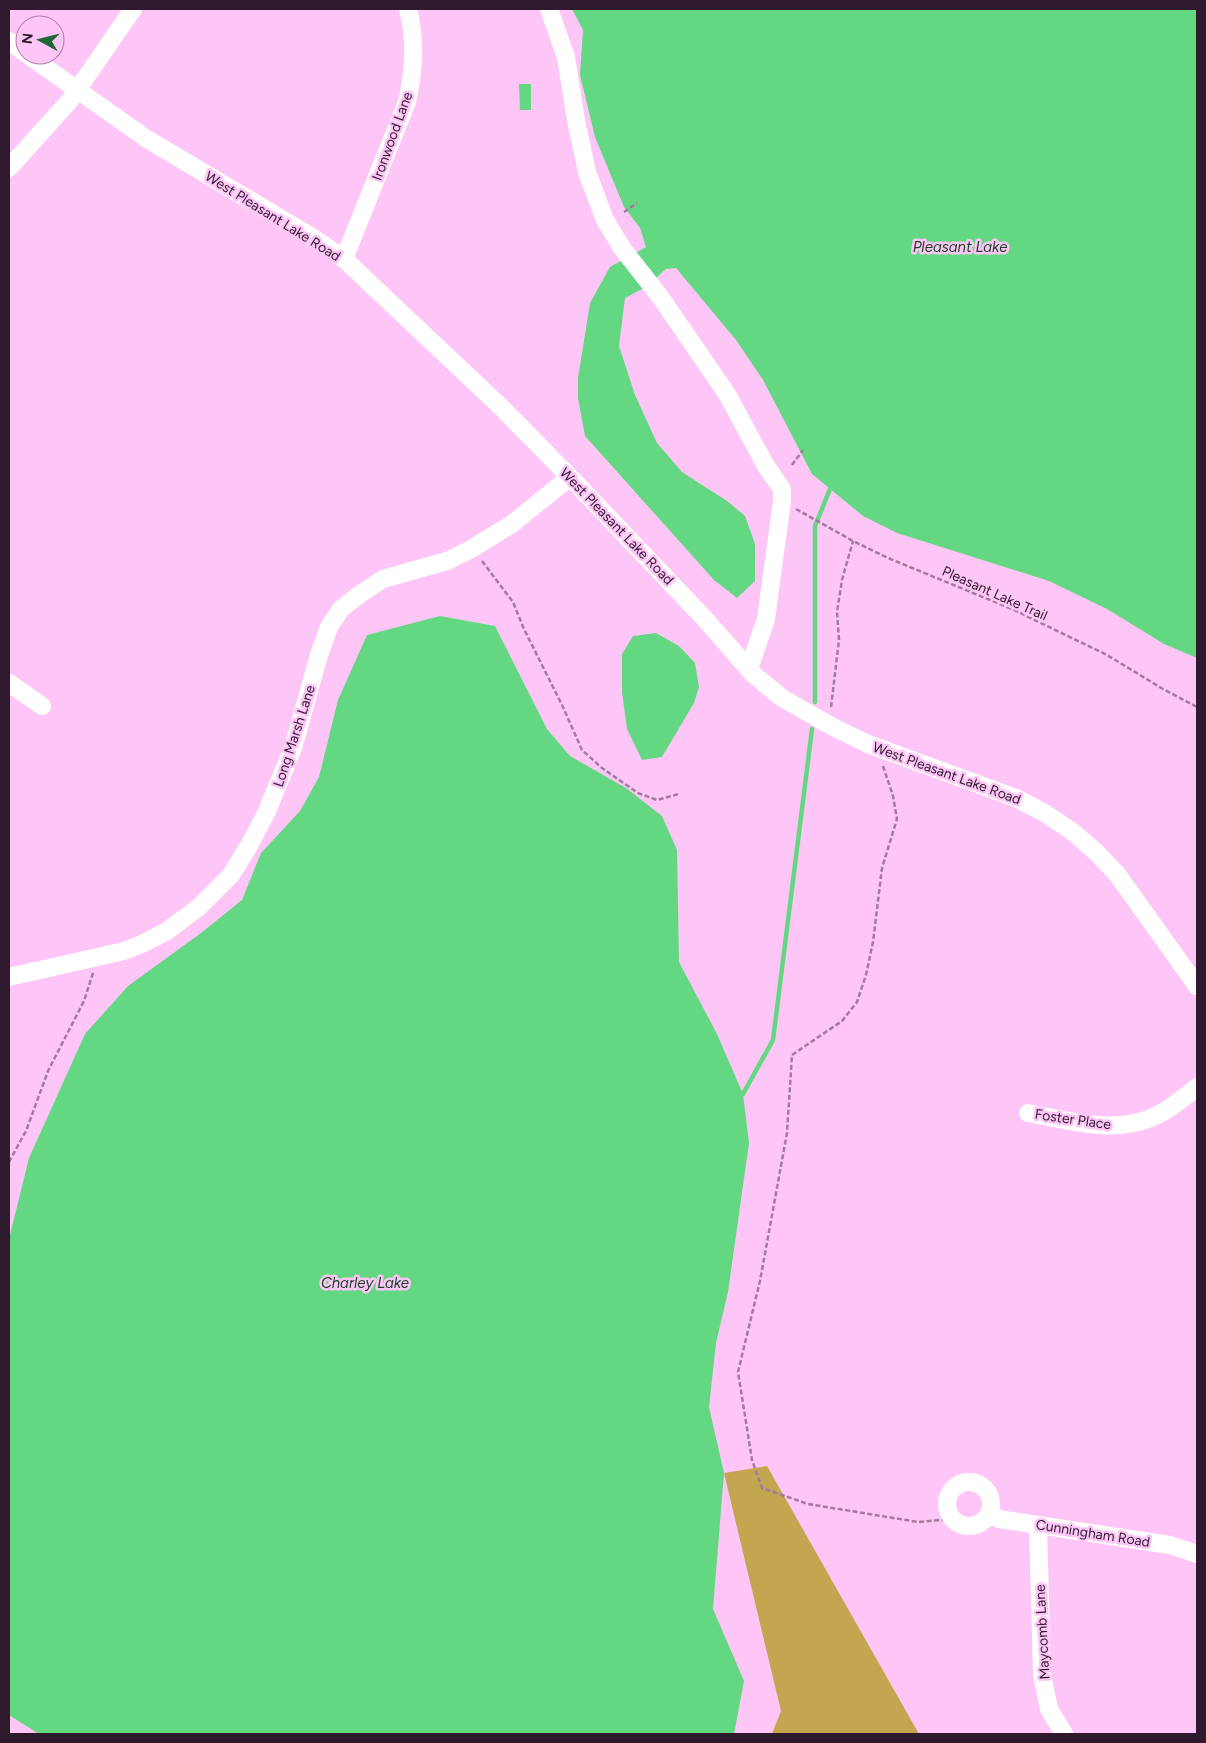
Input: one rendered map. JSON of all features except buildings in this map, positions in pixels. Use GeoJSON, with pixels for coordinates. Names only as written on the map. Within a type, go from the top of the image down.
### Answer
{"type":"FeatureCollection","features":[{"type":"Feature","properties":{"kind":"street"},"geometry":{"type":"LineString","coordinates":[[9,168],[77,90],[133,9]]}},
{"type":"Feature","properties":{"kind":"street","name":"Ironwood Lane"},"geometry":{"type":"LineString","coordinates":[[344,259],[407,102],[413,74],[414,49],[412,24],[408,9]]}},
{"type":"Feature","properties":{"kind":"street"},"geometry":{"type":"LineString","coordinates":[[549,9],[566,57],[587,172],[605,220],[622,248],[662,298],[727,394],[766,466],[782,489],[782,502],[766,619],[749,669]]}},
{"type":"Feature","properties":{"kind":"street","name":"West Pleasant Lake Road"},"geometry":{"type":"LineString","coordinates":[[42,65],[148,139],[312,237],[344,259],[501,407],[705,619],[749,669],[782,698],[876,748],[1016,798],[1043,812],[1073,832],[1117,874],[1197,986]]}},
{"type":"Feature","properties":{"kind":"street","name":"Long Marsh Lane"},"geometry":{"type":"LineString","coordinates":[[9,977],[124,951],[167,931],[194,911],[231,875],[250,844],[282,777],[293,748],[324,641],[329,627],[341,609],[383,579],[447,561],[473,548],[512,524],[570,477]]}},
{"type":"Feature","properties":{"kind":"street"},"geometry":{"type":"LineString","coordinates":[[9,684],[42,706]]}},
{"type":"Feature","properties":{"kind":"street","name":"Foster Place"},"geometry":{"type":"LineString","coordinates":[[1028,1113],[1101,1126],[1122,1126],[1162,1113],[1197,1088]]}},
{"type":"Feature","properties":{"kind":"street"},"geometry":{"type":"LineString","coordinates":[[968,1481],[976,1482],[988,1491],[992,1506],[990,1513],[979,1524],[964,1526],[952,1518],[947,1506],[950,1492],[955,1486],[968,1481]]}},
{"type":"Feature","properties":{"kind":"street","name":"Cunningham Road"},"geometry":{"type":"LineString","coordinates":[[990,1513],[999,1519],[1170,1545],[1197,1554]]}},
{"type":"Feature","properties":{"kind":"street","name":"Maycomb Lane"},"geometry":{"type":"LineString","coordinates":[[1038,1525],[1042,1674],[1049,1709],[1064,1734]]}},
{"type":"Feature","properties":{"kind":"path"},"geometry":{"type":"LineString","coordinates":[[624,212],[636,203]]}},
{"type":"Feature","properties":{"kind":"path"},"geometry":{"type":"LineString","coordinates":[[792,465],[803,450]]}},
{"type":"Feature","properties":{"kind":"path","name":"Pleasant Lake Trail"},"geometry":{"type":"LineString","coordinates":[[782,502],[888,558],[1012,610],[1107,655],[1197,707]]}},
{"type":"Feature","properties":{"kind":"path"},"geometry":{"type":"LineString","coordinates":[[828,724],[839,640],[837,612],[842,580],[853,541]]}},
{"type":"Feature","properties":{"kind":"path"},"geometry":{"type":"LineString","coordinates":[[473,548],[513,602],[582,750],[602,768],[638,794],[657,800],[679,794]]}},
{"type":"Feature","properties":{"kind":"path"},"geometry":{"type":"LineString","coordinates":[[876,748],[893,796],[897,819],[882,868],[868,967],[857,1002],[842,1021],[792,1055],[786,1133],[760,1281],[738,1372],[752,1460],[762,1488],[808,1504],[918,1522],[952,1518]]}},
{"type":"Feature","properties":{"kind":"path"},"geometry":{"type":"LineString","coordinates":[[9,1162],[26,1131],[48,1071],[84,1001],[99,958]]}},
{"type":"Feature","properties":{"kind":"shaded area"},"geometry":{"type":"Polygon","coordinates":[[[767,1466],[919,1734],[772,1734],[781,1711],[724,1473],[767,1466]]]}},
{"type":"Feature","properties":{"kind":"water","name":"Pleasant Lake"},"geometry":{"type":"Polygon","coordinates":[[[572,9],[1197,9],[1197,658],[1164,644],[1107,609],[1049,581],[897,533],[863,516],[812,474],[763,380],[736,340],[676,268],[666,269],[646,287],[625,298],[619,346],[635,395],[657,443],[682,472],[727,501],[745,516],[755,544],[755,581],[737,598],[714,580],[585,436],[578,398],[578,378],[590,303],[610,267],[646,247],[640,228],[624,207],[595,137],[580,75],[583,30],[572,9]]]}},
{"type":"Feature","properties":{"kind":"water"},"geometry":{"type":"Polygon","coordinates":[[[519,84],[531,84],[531,110],[520,110],[519,84]]]}},
{"type":"Feature","properties":{"kind":"water","name":"Charley Lake"},"geometry":{"type":"Polygon","coordinates":[[[440,616],[495,626],[547,729],[570,756],[626,788],[662,816],[677,850],[679,962],[717,1034],[743,1094],[749,1143],[728,1292],[716,1343],[709,1407],[724,1473],[713,1609],[744,1681],[734,1734],[39,1734],[9,1715],[9,1239],[29,1158],[85,1034],[128,986],[201,933],[242,900],[261,853],[300,811],[319,777],[338,700],[367,635],[440,616]]]}},
{"type":"Feature","properties":{"kind":"water"},"geometry":{"type":"Polygon","coordinates":[[[656,633],[679,646],[695,663],[699,687],[694,703],[662,757],[642,760],[627,729],[622,692],[622,654],[633,636],[656,633]]]}},
{"type":"Feature","properties":{"kind":"waterway"},"geometry":{"type":"LineString","coordinates":[[815,702],[815,526],[830,489]]}},
{"type":"Feature","properties":{"kind":"waterway"},"geometry":{"type":"LineString","coordinates":[[743,1094],[773,1040],[812,729]]}}]}
